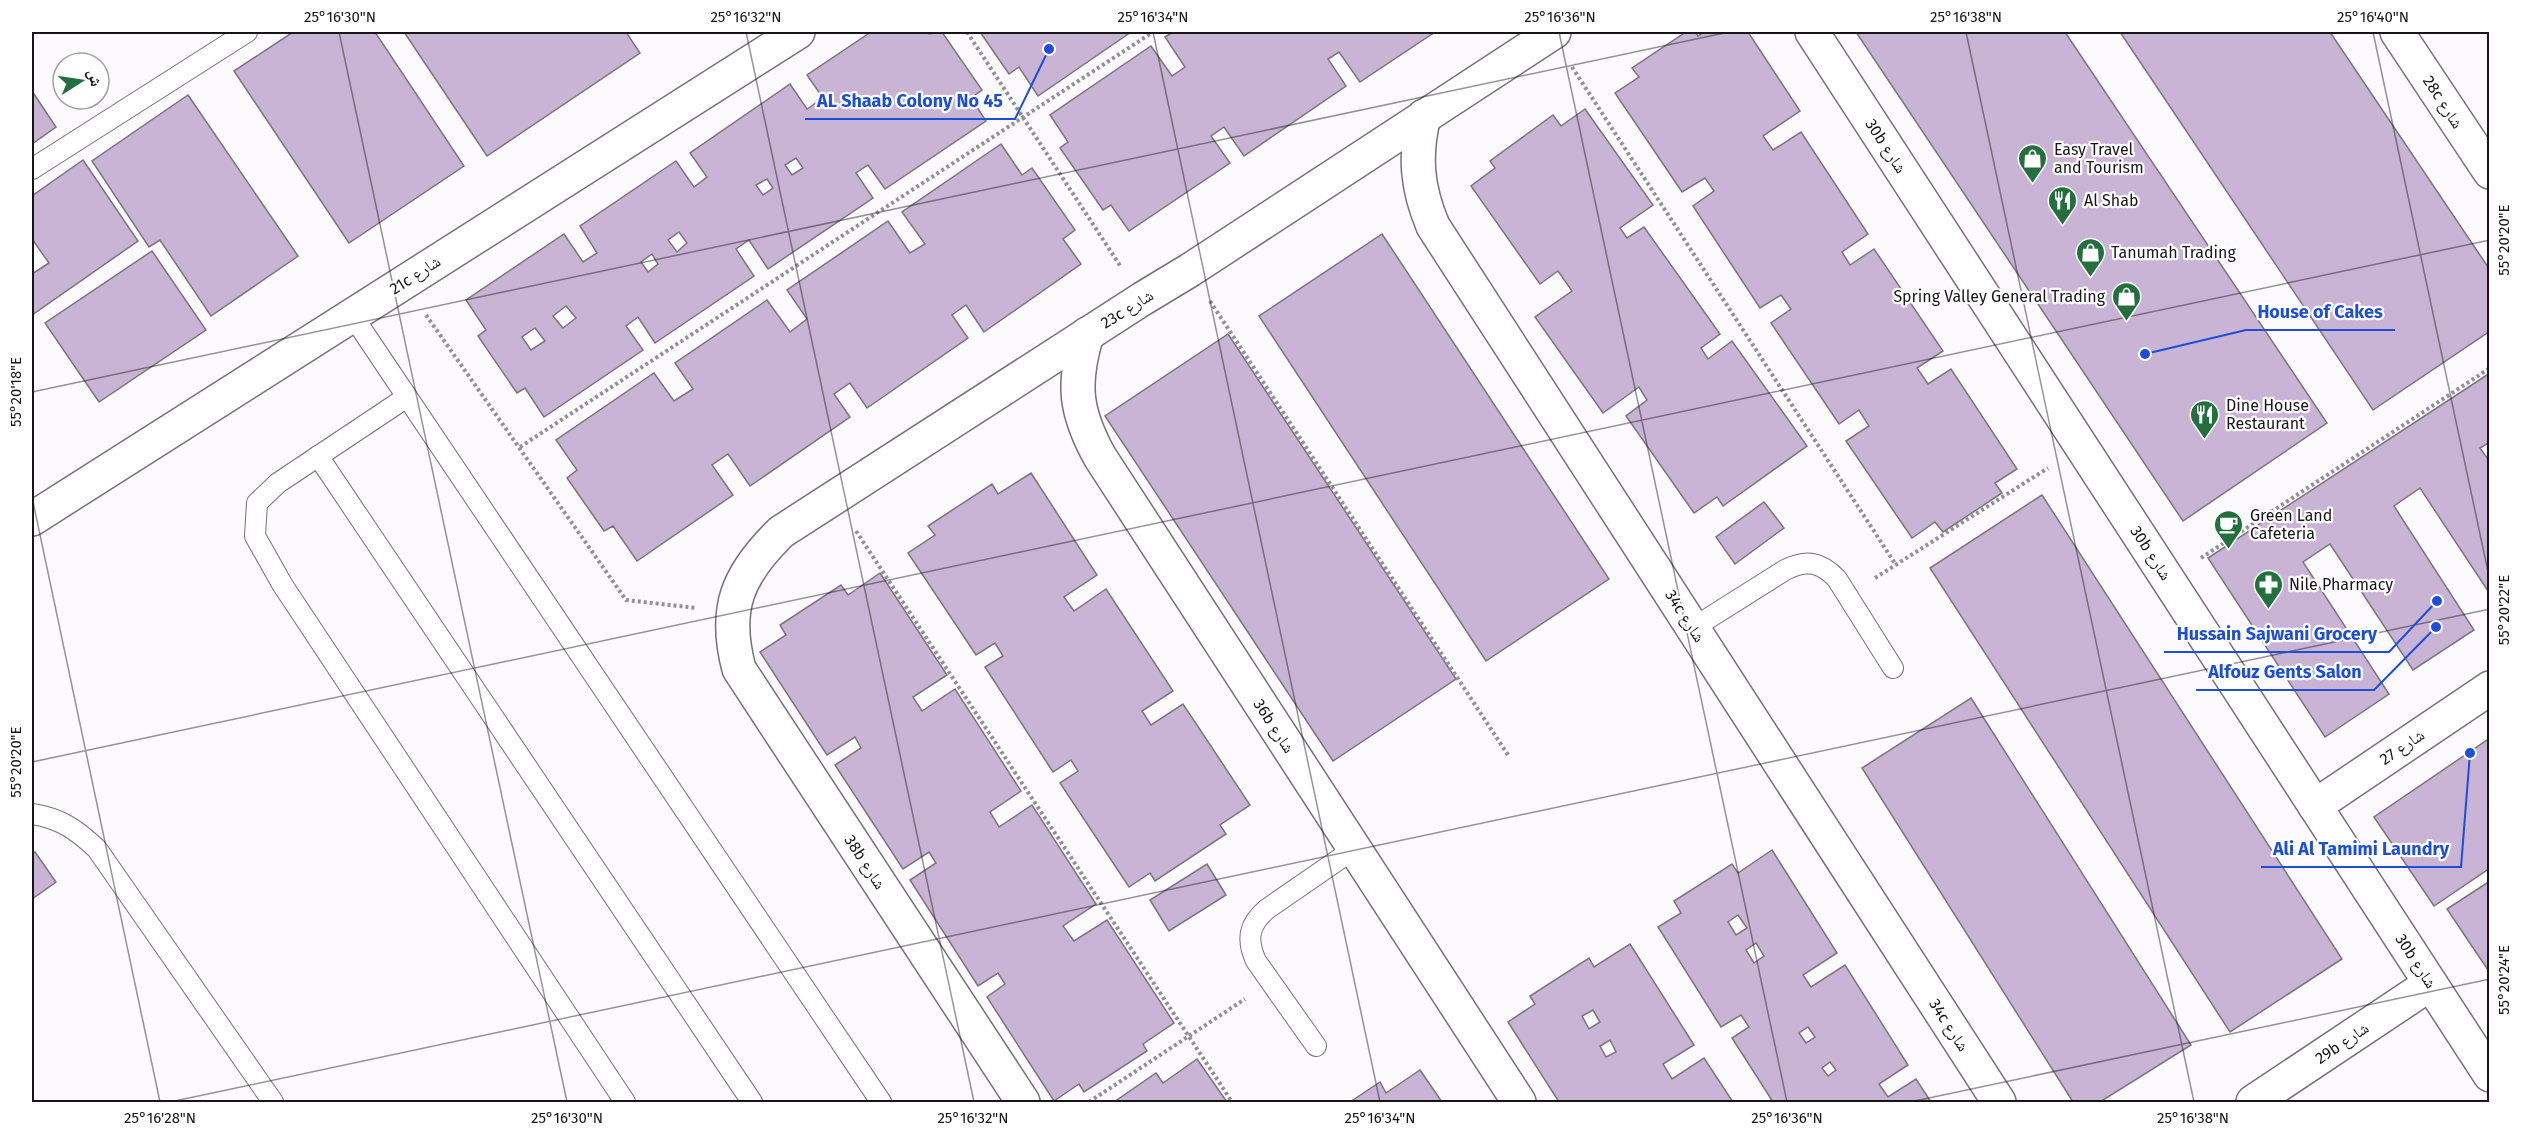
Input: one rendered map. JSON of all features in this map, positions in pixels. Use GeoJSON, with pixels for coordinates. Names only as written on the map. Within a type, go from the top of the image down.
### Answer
{"type":"FeatureCollection","features":[{"type":"Feature","properties":{"kind":"street","name":"21c شارع"},"geometry":{"type":"LineString","coordinates":[[32,519],[798,32]]}},
{"type":"Feature","properties":{"kind":"street","name":"30b شارع"},"geometry":{"type":"LineString","coordinates":[[1812,32],[2490,1075]]}},
{"type":"Feature","properties":{"kind":"street","name":"28c شارع"},"geometry":{"type":"LineString","coordinates":[[2397,32],[2490,172]]}},
{"type":"Feature","properties":{"kind":"street","name":"23c شارع"},"geometry":{"type":"LineString","coordinates":[[731,613],[740,582],[758,555],[781,532],[1142,298],[1190,270],[1552,33]]}},
{"type":"Feature","properties":{"kind":"street","name":"34c شارع"},"geometry":{"type":"LineString","coordinates":[[1424,116],[1417,143],[1417,172],[1422,200],[1433,226],[1999,1102]]}},
{"type":"Feature","properties":{"kind":"street","name":"36b شارع"},"geometry":{"type":"LineString","coordinates":[[1087,334],[1077,376],[1077,398],[1084,429],[1106,467],[1519,1102]]}},
{"type":"Feature","properties":{"kind":"street","name":"38b شارع"},"geometry":{"type":"LineString","coordinates":[[731,613],[732,641],[736,660],[753,693],[1023,1102]]}},
{"type":"Feature","properties":{"kind":"street","name":"شارع 27"},"geometry":{"type":"LineString","coordinates":[[2315,806],[2490,688]]}},
{"type":"Feature","properties":{"kind":"street","name":"29b شارع"},"geometry":{"type":"LineString","coordinates":[[2253,1102],[2430,984]]}},
{"type":"Feature","properties":{"kind":"lane"},"geometry":{"type":"LineString","coordinates":[[32,169],[248,32]]}},
{"type":"Feature","properties":{"kind":"lane"},"geometry":{"type":"LineString","coordinates":[[352,315],[881,1102]]}},
{"type":"Feature","properties":{"kind":"lane"},"geometry":{"type":"LineString","coordinates":[[407,397],[278,483],[257,503],[255,536],[282,584],[625,1102]]}},
{"type":"Feature","properties":{"kind":"lane"},"geometry":{"type":"LineString","coordinates":[[318,456],[752,1102]]}},
{"type":"Feature","properties":{"kind":"lane"},"geometry":{"type":"LineString","coordinates":[[1693,628],[1798,563],[1814,562],[1827,568],[1893,668]]}},
{"type":"Feature","properties":{"kind":"lane"},"geometry":{"type":"LineString","coordinates":[[32,814],[49,816],[76,829],[97,849],[273,1102]]}},
{"type":"Feature","properties":{"kind":"lane"},"geometry":{"type":"LineString","coordinates":[[1316,1046],[1270,981],[1250,947],[1250,932],[1256,919],[1354,849]]}},
{"type":"Feature","properties":{"kind":"path"},"geometry":{"type":"LineString","coordinates":[[967,32],[1142,298]]}},
{"type":"Feature","properties":{"kind":"path"},"geometry":{"type":"LineString","coordinates":[[520,447],[1154,32]]}},
{"type":"Feature","properties":{"kind":"path"},"geometry":{"type":"LineString","coordinates":[[1552,33],[1896,565]]}},
{"type":"Feature","properties":{"kind":"path"},"geometry":{"type":"LineString","coordinates":[[1190,270],[1508,754]]}},
{"type":"Feature","properties":{"kind":"path"},"geometry":{"type":"LineString","coordinates":[[404,282],[626,600],[731,613]]}},
{"type":"Feature","properties":{"kind":"path"},"geometry":{"type":"LineString","coordinates":[[2168,580],[2490,368]]}},
{"type":"Feature","properties":{"kind":"path"},"geometry":{"type":"LineString","coordinates":[[1847,596],[2082,447]]}},
{"type":"Feature","properties":{"kind":"path"},"geometry":{"type":"LineString","coordinates":[[834,498],[1232,1102]]}},
{"type":"Feature","properties":{"kind":"path"},"geometry":{"type":"LineString","coordinates":[[1089,1102],[1270,981]]}},
{"type":"Feature","properties":{"kind":"building"},"geometry":{"type":"Polygon","coordinates":[[[293,32],[375,32],[464,166],[349,243],[234,71],[293,32]]]}},
{"type":"Feature","properties":{"kind":"building"},"geometry":{"type":"Polygon","coordinates":[[[404,32],[626,32],[640,53],[487,156],[404,32]]]}},
{"type":"Feature","properties":{"kind":"building"},"geometry":{"type":"Polygon","coordinates":[[[871,32],[927,32],[929,34],[942,32],[982,90],[971,98],[986,121],[885,189],[868,165],[856,173],[873,198],[768,269],[749,240],[736,249],[754,276],[655,343],[638,317],[626,326],[643,350],[544,417],[525,388],[517,393],[478,336],[486,330],[466,300],[564,234],[583,262],[597,253],[580,226],[676,161],[694,187],[707,177],[690,153],[790,84],[807,109],[823,98],[807,75],[871,32]],[[796,158],[785,165],[792,175],[803,168],[796,158]],[[767,179],[756,185],[763,195],[773,188],[767,179]],[[679,232],[668,240],[677,252],[687,243],[679,232]],[[652,254],[641,262],[648,272],[658,264],[652,254]],[[566,306],[553,316],[563,328],[576,318],[566,306]],[[535,328],[522,337],[531,350],[545,341],[535,328]]]}},
{"type":"Feature","properties":{"kind":"building"},"geometry":{"type":"Polygon","coordinates":[[[980,32],[1131,32],[1038,96],[1019,67],[1009,74],[980,32]]]}},
{"type":"Feature","properties":{"kind":"building"},"geometry":{"type":"Polygon","coordinates":[[[1173,32],[1435,32],[1360,82],[1339,52],[1328,59],[1346,86],[1244,156],[1224,127],[1211,136],[1230,163],[1129,231],[1111,205],[1103,210],[1060,148],[1068,142],[1050,115],[1151,46],[1172,76],[1185,67],[1165,37],[1173,32]]]}},
{"type":"Feature","properties":{"kind":"building"},"geometry":{"type":"Polygon","coordinates":[[[1686,32],[1695,32],[1698,36],[1705,32],[1748,32],[1800,111],[1763,136],[1773,150],[1801,132],[1868,234],[1842,252],[1850,265],[1874,249],[1943,351],[1917,368],[1928,384],[1951,369],[2017,469],[1995,483],[2002,493],[1943,532],[1935,522],[1912,538],[1846,441],[1869,426],[1859,410],[1839,424],[1771,323],[1791,309],[1781,295],[1760,308],[1693,206],[1714,191],[1705,178],[1682,192],[1615,93],[1639,77],[1632,68],[1686,32]]]}},
{"type":"Feature","properties":{"kind":"building"},"geometry":{"type":"Polygon","coordinates":[[[1856,32],[2065,32],[2327,423],[2183,521],[1856,32]]]}},
{"type":"Feature","properties":{"kind":"building"},"geometry":{"type":"Polygon","coordinates":[[[2120,32],[2330,32],[2490,270],[2490,331],[2373,410],[2120,32]]]}},
{"type":"Feature","properties":{"kind":"building"},"geometry":{"type":"Polygon","coordinates":[[[32,91],[56,127],[32,144],[32,91]]]}},
{"type":"Feature","properties":{"kind":"building"},"geometry":{"type":"Polygon","coordinates":[[[188,95],[298,256],[211,316],[160,240],[149,247],[92,161],[188,95]]]}},
{"type":"Feature","properties":{"kind":"building"},"geometry":{"type":"Polygon","coordinates":[[[1585,109],[1653,205],[1620,228],[1627,238],[1644,227],[1720,334],[1701,348],[1708,359],[1732,341],[1807,446],[1723,506],[1717,497],[1694,513],[1626,416],[1647,400],[1639,387],[1603,413],[1535,317],[1572,291],[1558,271],[1540,284],[1471,186],[1495,168],[1490,161],[1553,115],[1561,126],[1585,109]]]}},
{"type":"Feature","properties":{"kind":"building"},"geometry":{"type":"Polygon","coordinates":[[[1001,144],[1022,175],[1032,168],[1075,230],[1063,239],[1081,264],[984,332],[966,305],[952,315],[968,338],[867,408],[850,383],[834,394],[850,417],[750,486],[728,454],[712,465],[733,495],[637,561],[613,526],[604,531],[567,478],[577,470],[556,440],[654,373],[674,401],[693,389],[675,363],[767,300],[790,332],[807,319],[787,290],[888,221],[910,253],[925,244],[902,212],[1001,144]]]}},
{"type":"Feature","properties":{"kind":"building"},"geometry":{"type":"Polygon","coordinates":[[[83,160],[138,241],[32,315],[32,274],[49,263],[32,239],[32,196],[83,160]]]}},
{"type":"Feature","properties":{"kind":"building"},"geometry":{"type":"Polygon","coordinates":[[[1382,234],[1609,579],[1486,661],[1259,316],[1382,234]]]}},
{"type":"Feature","properties":{"kind":"building"},"geometry":{"type":"Polygon","coordinates":[[[152,251],[206,330],[99,402],[45,323],[152,251]]]}},
{"type":"Feature","properties":{"kind":"building"},"geometry":{"type":"Polygon","coordinates":[[[1228,334],[1456,679],[1333,761],[1105,416],[1228,334]]]}},
{"type":"Feature","properties":{"kind":"building"},"geometry":{"type":"Polygon","coordinates":[[[2490,373],[2490,442],[2480,448],[2490,462],[2490,594],[2420,488],[2394,506],[2474,630],[2413,670],[2330,544],[2303,562],[2389,694],[2325,737],[2208,558],[2490,373]]]}},
{"type":"Feature","properties":{"kind":"building"},"geometry":{"type":"Polygon","coordinates":[[[1031,473],[1097,575],[1064,597],[1074,611],[1106,589],[1173,691],[1142,711],[1151,725],[1183,704],[1250,805],[1220,825],[1226,834],[1155,881],[1150,873],[1129,887],[1060,783],[1078,771],[1071,760],[1053,772],[985,667],[1003,656],[995,643],[976,655],[908,553],[935,535],[928,526],[992,484],[998,494],[1031,473]]]}},
{"type":"Feature","properties":{"kind":"building"},"geometry":{"type":"Polygon","coordinates":[[[2042,495],[2342,959],[2230,1032],[1930,568],[2042,495]]]}},
{"type":"Feature","properties":{"kind":"building"},"geometry":{"type":"Polygon","coordinates":[[[1764,502],[1784,528],[1735,564],[1716,537],[1764,502]]]}},
{"type":"Feature","properties":{"kind":"building"},"geometry":{"type":"Polygon","coordinates":[[[880,573],[947,675],[913,697],[922,711],[955,689],[1021,791],[990,812],[999,827],[1032,805],[1096,904],[1063,926],[1074,941],[1107,920],[1174,1023],[1143,1044],[1147,1051],[1084,1092],[1079,1084],[1054,1101],[987,997],[1005,984],[998,973],[978,986],[910,880],[936,863],[929,852],[903,869],[835,765],[861,748],[855,737],[827,755],[760,652],[786,635],[780,625],[841,585],[848,595],[880,573]]]}},
{"type":"Feature","properties":{"kind":"building"},"geometry":{"type":"Polygon","coordinates":[[[1971,698],[2191,1045],[2100,1102],[2073,1102],[1862,768],[1971,698]]]}},
{"type":"Feature","properties":{"kind":"building"},"geometry":{"type":"Polygon","coordinates":[[[2490,738],[2490,868],[2434,906],[2374,817],[2490,738]]]}},
{"type":"Feature","properties":{"kind":"building"},"geometry":{"type":"Polygon","coordinates":[[[1772,850],[1837,953],[1803,975],[1811,987],[1845,965],[1908,1065],[1879,1084],[1888,1097],[1916,1079],[1931,1102],[1773,1102],[1732,1038],[1749,1027],[1741,1015],[1721,1027],[1658,927],[1681,913],[1674,901],[1732,864],[1738,873],[1772,850]],[[1738,915],[1728,922],[1736,935],[1747,928],[1738,915]],[[1756,943],[1746,950],[1754,963],[1764,956],[1756,943]],[[1808,1027],[1799,1033],[1806,1043],[1815,1037],[1808,1027]],[[1830,1062],[1822,1068],[1828,1076],[1836,1070],[1830,1062]]]}},
{"type":"Feature","properties":{"kind":"building"},"geometry":{"type":"Polygon","coordinates":[[[35,852],[56,882],[32,899],[32,854],[35,852]]]}},
{"type":"Feature","properties":{"kind":"building"},"geometry":{"type":"Polygon","coordinates":[[[1207,864],[1226,895],[1169,931],[1150,900],[1207,864]]]}},
{"type":"Feature","properties":{"kind":"building"},"geometry":{"type":"Polygon","coordinates":[[[2490,881],[2490,973],[2447,909],[2490,881]]]}},
{"type":"Feature","properties":{"kind":"building"},"geometry":{"type":"Polygon","coordinates":[[[1630,944],[1694,1045],[1663,1064],[1672,1079],[1704,1058],[1733,1102],[1559,1102],[1508,1022],[1535,1004],[1530,996],[1589,958],[1594,967],[1630,944]],[[1593,1010],[1582,1016],[1589,1029],[1600,1022],[1593,1010]],[[1610,1040],[1600,1046],[1606,1057],[1616,1052],[1610,1040]]]}},
{"type":"Feature","properties":{"kind":"building"},"geometry":{"type":"Polygon","coordinates":[[[1197,1059],[1227,1102],[1114,1102],[1156,1073],[1163,1083],[1197,1059]]]}},
{"type":"Feature","properties":{"kind":"building"},"geometry":{"type":"Polygon","coordinates":[[[1420,1070],[1442,1102],[1350,1102],[1380,1082],[1386,1093],[1420,1070]]]}},
{"type":"Feature","properties":{"kind":"place","name":"AL Shaab Colony No 45"},"geometry":{"type":"Point","coordinates":[1049,49]}},
{"type":"Feature","properties":{"kind":"place","name":"Easy Travel and Tourism"},"geometry":{"type":"Point","coordinates":[2033,184]}},
{"type":"Feature","properties":{"kind":"place","name":"Al Shab"},"geometry":{"type":"Point","coordinates":[2063,226]}},
{"type":"Feature","properties":{"kind":"place","name":"Tanumah Trading"},"geometry":{"type":"Point","coordinates":[2090,278]}},
{"type":"Feature","properties":{"kind":"place","name":"Spring Valley General Trading"},"geometry":{"type":"Point","coordinates":[2126,322]}},
{"type":"Feature","properties":{"kind":"place","name":"House of Cakes"},"geometry":{"type":"Point","coordinates":[2145,354]}},
{"type":"Feature","properties":{"kind":"place","name":"Dine House Restaurant"},"geometry":{"type":"Point","coordinates":[2205,440]}},
{"type":"Feature","properties":{"kind":"place","name":"Green Land Cafeteria"},"geometry":{"type":"Point","coordinates":[2229,550]}},
{"type":"Feature","properties":{"kind":"place","name":"Hussain Sajwani Grocery"},"geometry":{"type":"Point","coordinates":[2437,601]}},
{"type":"Feature","properties":{"kind":"place","name":"Nile Pharmacy"},"geometry":{"type":"Point","coordinates":[2268,610]}},
{"type":"Feature","properties":{"kind":"place","name":"Alfouz Gents Salon"},"geometry":{"type":"Point","coordinates":[2436,627]}},
{"type":"Feature","properties":{"kind":"place","name":"Ali Al Tamimi Laundry"},"geometry":{"type":"Point","coordinates":[2470,753]}}]}
